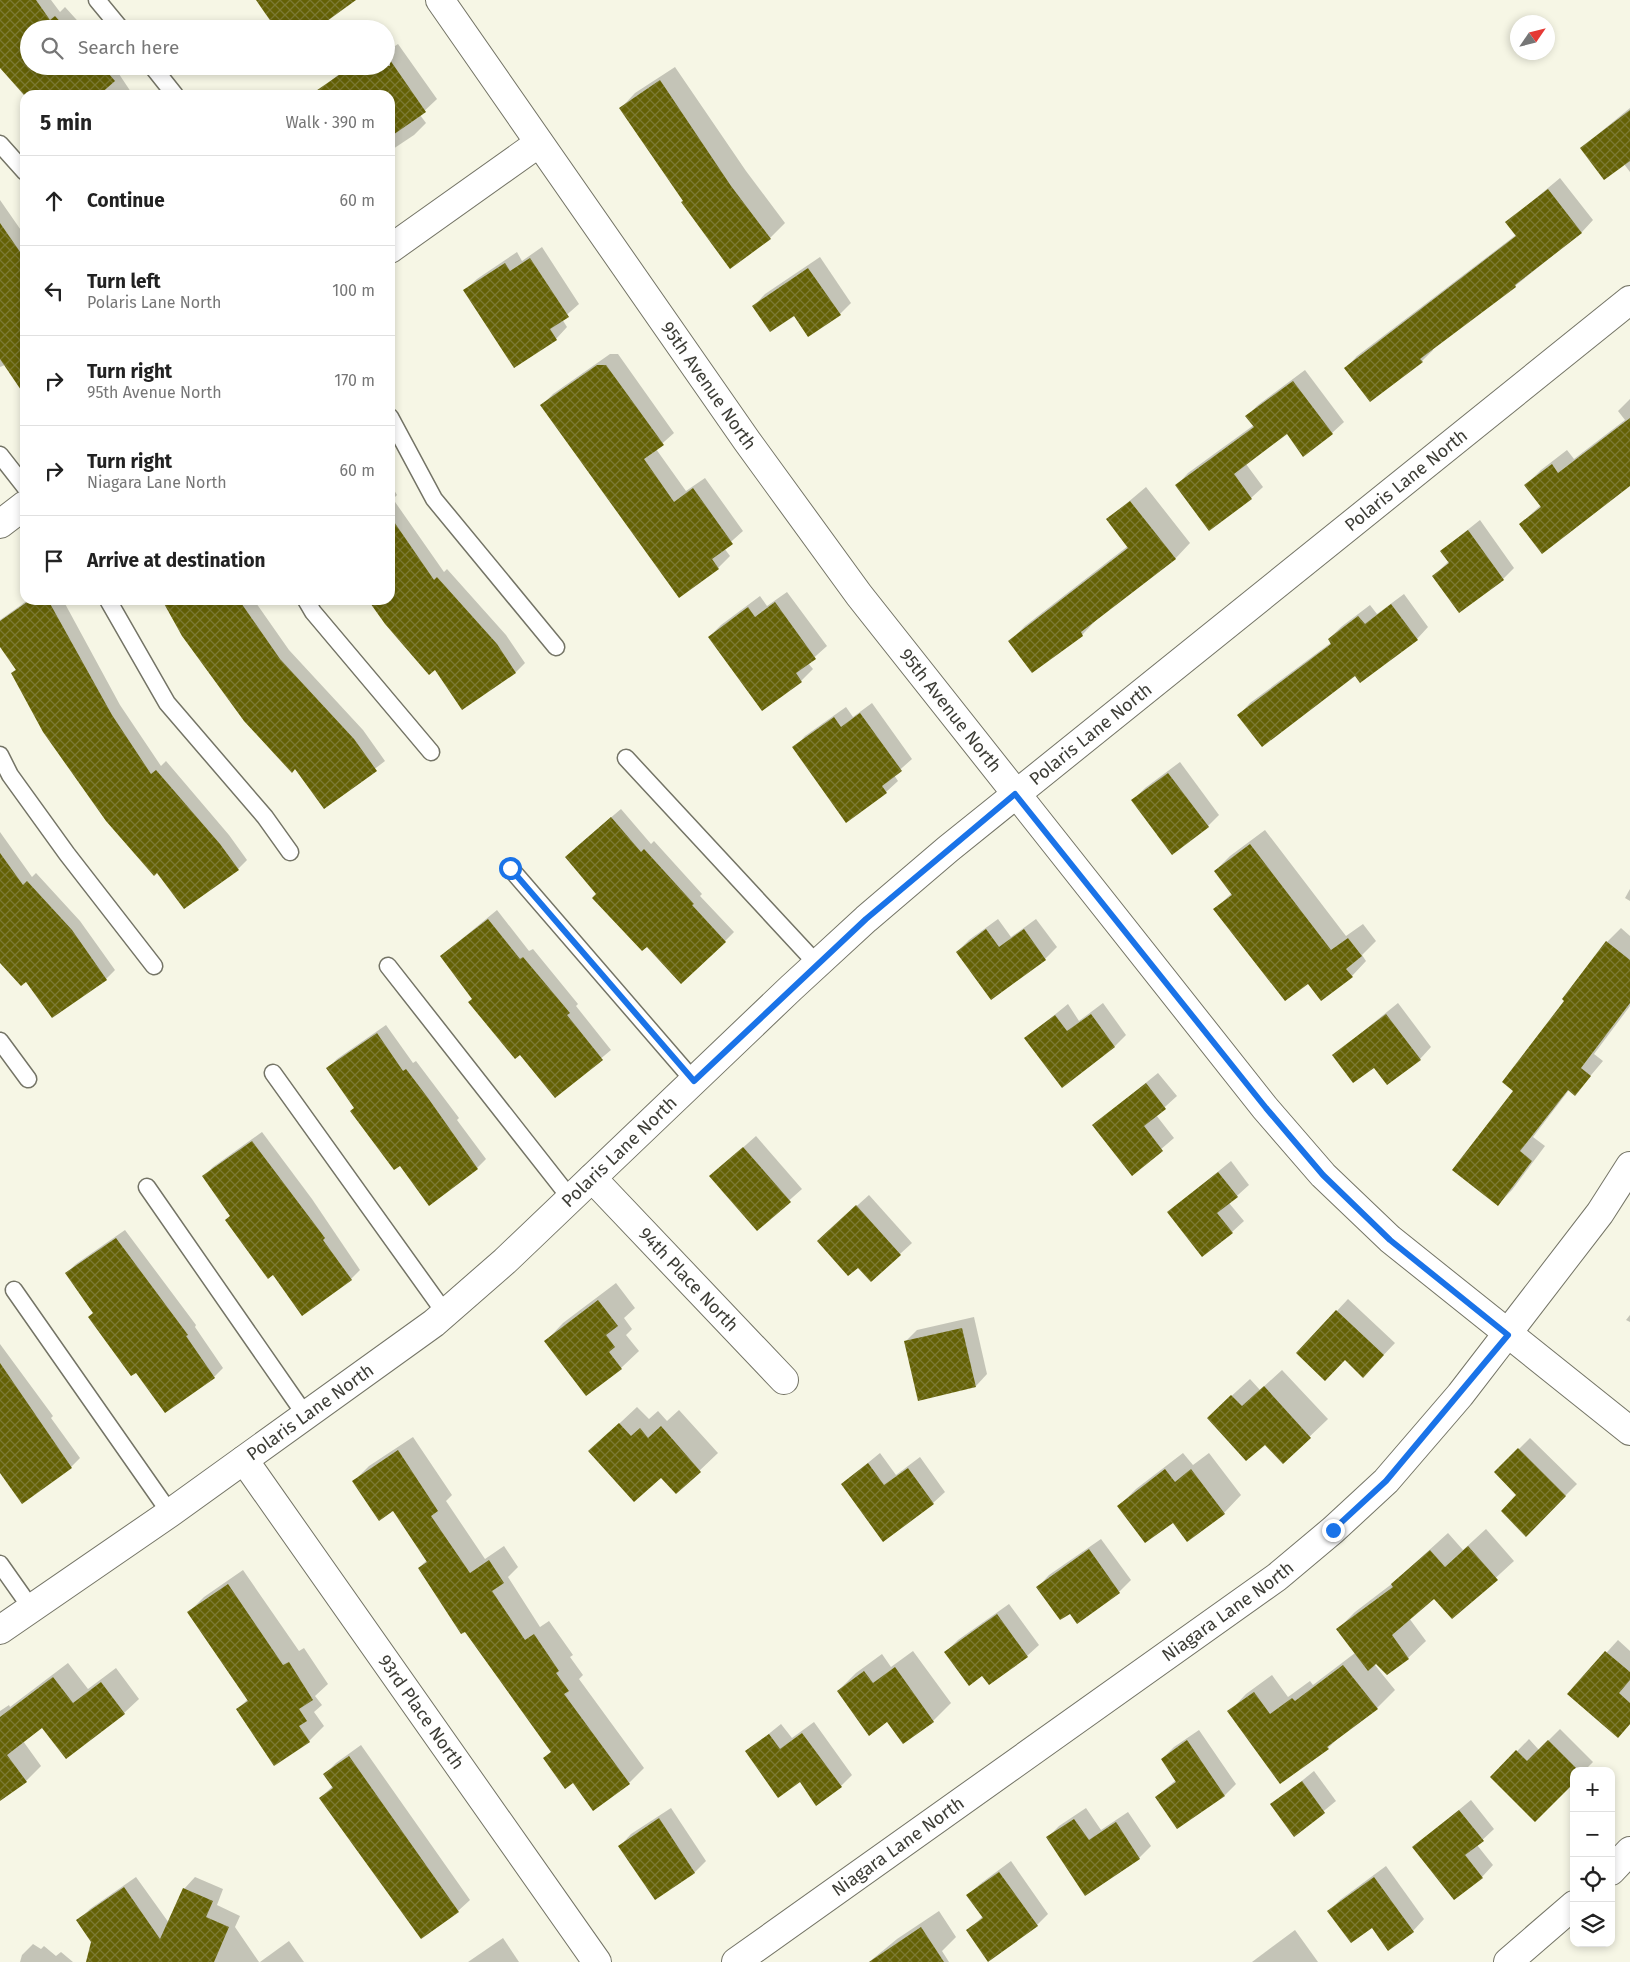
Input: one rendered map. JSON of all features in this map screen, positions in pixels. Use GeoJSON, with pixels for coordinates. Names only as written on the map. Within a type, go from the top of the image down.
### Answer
{"type":"FeatureCollection","features":[{"type":"Feature","properties":{"kind":"street","name":"95th Avenue North"},"geometry":{"type":"LineString","coordinates":[[440,0],[747,441],[858,595],[1266,1108],[1323,1175],[1390,1240],[1630,1431]]}},
{"type":"Feature","properties":{"kind":"street"},"geometry":{"type":"LineString","coordinates":[[395,245],[539,143]]}},
{"type":"Feature","properties":{"kind":"street","name":"Polaris Lane North"},"geometry":{"type":"LineString","coordinates":[[0,1630],[170,1513],[306,1416],[445,1313],[570,1199],[817,964],[940,856],[1630,300]]}},
{"type":"Feature","properties":{"kind":"street"},"geometry":{"type":"LineString","coordinates":[[0,524],[20,509]]}},
{"type":"Feature","properties":{"kind":"street","name":"Niagara Lane North"},"geometry":{"type":"LineString","coordinates":[[736,1962],[1277,1577],[1333,1530],[1386,1481],[1508,1335],[1600,1213],[1630,1166]]}},
{"type":"Feature","properties":{"kind":"street","name":"94th Place North"},"geometry":{"type":"LineString","coordinates":[[592,1178],[784,1380]]}},
{"type":"Feature","properties":{"kind":"street","name":"93rd Place North"},"geometry":{"type":"LineString","coordinates":[[244,1460],[598,1962]]}},
{"type":"Feature","properties":{"kind":"street"},"geometry":{"type":"LineString","coordinates":[[1615,1867],[1630,1851]]}},
{"type":"Feature","properties":{"kind":"street"},"geometry":{"type":"LineString","coordinates":[[1508,1962],[1570,1908]]}},
{"type":"Feature","properties":{"kind":"lane"},"geometry":{"type":"LineString","coordinates":[[97,0],[114,20]]}},
{"type":"Feature","properties":{"kind":"lane"},"geometry":{"type":"LineString","coordinates":[[159,75],[171,90]]}},
{"type":"Feature","properties":{"kind":"lane"},"geometry":{"type":"LineString","coordinates":[[0,144],[20,166]]}},
{"type":"Feature","properties":{"kind":"lane"},"geometry":{"type":"LineString","coordinates":[[395,426],[434,499],[556,647]]}},
{"type":"Feature","properties":{"kind":"lane"},"geometry":{"type":"LineString","coordinates":[[0,455],[20,481]]}},
{"type":"Feature","properties":{"kind":"lane"},"geometry":{"type":"LineString","coordinates":[[111,605],[167,703],[265,818],[290,852]]}},
{"type":"Feature","properties":{"kind":"lane"},"geometry":{"type":"LineString","coordinates":[[309,605],[431,752]]}},
{"type":"Feature","properties":{"kind":"lane"},"geometry":{"type":"LineString","coordinates":[[0,755],[10,775],[67,854],[154,966]]}},
{"type":"Feature","properties":{"kind":"lane"},"geometry":{"type":"LineString","coordinates":[[626,758],[817,964]]}},
{"type":"Feature","properties":{"kind":"lane"},"geometry":{"type":"LineString","coordinates":[[510,868],[694,1081]]}},
{"type":"Feature","properties":{"kind":"lane"},"geometry":{"type":"LineString","coordinates":[[388,966],[570,1199]]}},
{"type":"Feature","properties":{"kind":"lane"},"geometry":{"type":"LineString","coordinates":[[0,1041],[28,1080]]}},
{"type":"Feature","properties":{"kind":"lane"},"geometry":{"type":"LineString","coordinates":[[273,1073],[445,1313]]}},
{"type":"Feature","properties":{"kind":"lane"},"geometry":{"type":"LineString","coordinates":[[147,1187],[306,1416]]}},
{"type":"Feature","properties":{"kind":"lane"},"geometry":{"type":"LineString","coordinates":[[14,1290],[170,1513]]}},
{"type":"Feature","properties":{"kind":"lane"},"geometry":{"type":"LineString","coordinates":[[0,1564],[31,1608]]}},
{"type":"Feature","properties":{"kind":"building"},"geometry":{"type":"Polygon","coordinates":[[[0,0],[36,0],[50,20],[20,20],[20,75],[110,75],[115,81],[105,90],[20,90],[0,68],[0,0]]]}},
{"type":"Feature","properties":{"kind":"building"},"geometry":{"type":"Polygon","coordinates":[[[256,0],[356,0],[328,20],[270,20],[256,0]]]}},
{"type":"Feature","properties":{"kind":"building"},"geometry":{"type":"Polygon","coordinates":[[[55,16],[59,20],[50,20],[55,16]]]}},
{"type":"Feature","properties":{"kind":"building"},"geometry":{"type":"Polygon","coordinates":[[[395,67],[426,112],[395,134],[395,90],[317,90],[339,75],[395,75],[395,67]]]}},
{"type":"Feature","properties":{"kind":"building"},"geometry":{"type":"Polygon","coordinates":[[[660,80],[731,186],[771,239],[730,269],[681,202],[683,201],[619,108],[660,80]]]}},
{"type":"Feature","properties":{"kind":"building"},"geometry":{"type":"Polygon","coordinates":[[[1630,110],[1630,161],[1604,180],[1580,148],[1630,110]]]}},
{"type":"Feature","properties":{"kind":"building"},"geometry":{"type":"Polygon","coordinates":[[[1548,189],[1582,233],[1515,285],[1516,287],[1420,359],[1423,362],[1370,402],[1344,368],[1516,236],[1505,222],[1548,189]]]}},
{"type":"Feature","properties":{"kind":"building"},"geometry":{"type":"Polygon","coordinates":[[[0,223],[20,252],[20,389],[0,359],[0,223]]]}},
{"type":"Feature","properties":{"kind":"building"},"geometry":{"type":"Polygon","coordinates":[[[530,258],[569,317],[550,329],[557,340],[514,368],[463,290],[505,263],[510,271],[530,258]]]}},
{"type":"Feature","properties":{"kind":"building"},"geometry":{"type":"Polygon","coordinates":[[[808,268],[841,315],[808,337],[794,316],[770,332],[752,306],[808,268]]]}},
{"type":"Feature","properties":{"kind":"building"},"geometry":{"type":"Polygon","coordinates":[[[597,365],[606,365],[664,445],[644,459],[674,502],[693,488],[733,544],[712,559],[719,569],[679,598],[540,405],[597,365]]]}},
{"type":"Feature","properties":{"kind":"building"},"geometry":{"type":"Polygon","coordinates":[[[1293,381],[1333,434],[1303,457],[1287,434],[1234,474],[1252,499],[1209,531],[1175,485],[1254,427],[1245,416],[1293,381]]]}},
{"type":"Feature","properties":{"kind":"building"},"geometry":{"type":"Polygon","coordinates":[[[1630,418],[1630,486],[1542,554],[1519,524],[1541,507],[1524,485],[1552,464],[1558,473],[1630,418]]]}},
{"type":"Feature","properties":{"kind":"building"},"geometry":{"type":"Polygon","coordinates":[[[1130,501],[1176,559],[1081,632],[1083,636],[1032,673],[1008,641],[1128,548],[1106,519],[1130,501]]]}},
{"type":"Feature","properties":{"kind":"building"},"geometry":{"type":"Polygon","coordinates":[[[395,523],[434,580],[437,577],[497,644],[516,673],[462,710],[435,670],[429,675],[385,624],[372,605],[395,605],[395,523]]]}},
{"type":"Feature","properties":{"kind":"building"},"geometry":{"type":"Polygon","coordinates":[[[1468,530],[1504,580],[1459,613],[1432,576],[1449,563],[1440,551],[1468,530]]]}},
{"type":"Feature","properties":{"kind":"building"},"geometry":{"type":"Polygon","coordinates":[[[775,602],[816,659],[796,673],[802,682],[762,711],[708,637],[748,607],[755,617],[775,602]]]}},
{"type":"Feature","properties":{"kind":"building"},"geometry":{"type":"Polygon","coordinates":[[[1391,604],[1418,640],[1360,683],[1355,676],[1262,747],[1237,715],[1331,644],[1328,639],[1358,616],[1365,624],[1391,604]]]}},
{"type":"Feature","properties":{"kind":"building"},"geometry":{"type":"Polygon","coordinates":[[[23,605],[51,605],[112,715],[151,774],[156,770],[220,844],[239,870],[184,909],[157,873],[154,876],[106,821],[43,732],[11,673],[16,670],[0,647],[0,621],[23,605]]]}},
{"type":"Feature","properties":{"kind":"building"},"geometry":{"type":"Polygon","coordinates":[[[165,605],[242,605],[280,659],[354,739],[377,771],[324,809],[295,769],[292,773],[244,721],[182,636],[165,605]]]}},
{"type":"Feature","properties":{"kind":"building"},"geometry":{"type":"Polygon","coordinates":[[[860,713],[902,771],[882,786],[887,793],[846,823],[792,747],[834,717],[841,727],[860,713]]]}},
{"type":"Feature","properties":{"kind":"building"},"geometry":{"type":"Polygon","coordinates":[[[1168,773],[1209,827],[1172,855],[1131,800],[1168,773]]]}},
{"type":"Feature","properties":{"kind":"building"},"geometry":{"type":"Polygon","coordinates":[[[611,817],[641,852],[644,849],[726,942],[681,984],[647,947],[642,951],[592,898],[596,894],[565,857],[611,817]]]}},
{"type":"Feature","properties":{"kind":"building"},"geometry":{"type":"Polygon","coordinates":[[[1250,844],[1331,950],[1348,938],[1362,956],[1346,969],[1353,977],[1321,1001],[1308,984],[1285,1001],[1213,909],[1232,895],[1214,871],[1250,844]]]}},
{"type":"Feature","properties":{"kind":"building"},"geometry":{"type":"Polygon","coordinates":[[[0,853],[23,885],[27,881],[72,930],[107,980],[52,1018],[26,982],[21,986],[0,963],[0,853]]]}},
{"type":"Feature","properties":{"kind":"building"},"geometry":{"type":"Polygon","coordinates":[[[488,919],[520,959],[523,957],[570,1013],[567,1015],[603,1060],[555,1098],[520,1055],[515,1059],[468,1002],[472,999],[440,956],[488,919]]]}},
{"type":"Feature","properties":{"kind":"building"},"geometry":{"type":"Polygon","coordinates":[[[986,929],[999,947],[1024,929],[1046,960],[991,1000],[956,952],[986,929]]]}},
{"type":"Feature","properties":{"kind":"building"},"geometry":{"type":"Polygon","coordinates":[[[1606,941],[1630,960],[1630,1003],[1581,1068],[1591,1076],[1575,1096],[1568,1090],[1520,1151],[1532,1161],[1498,1206],[1452,1170],[1513,1091],[1502,1082],[1564,1001],[1562,999],[1606,941]]]}},
{"type":"Feature","properties":{"kind":"building"},"geometry":{"type":"Polygon","coordinates":[[[1091,1014],[1115,1047],[1062,1088],[1024,1038],[1055,1015],[1067,1031],[1091,1014]]]}},
{"type":"Feature","properties":{"kind":"building"},"geometry":{"type":"Polygon","coordinates":[[[1386,1014],[1421,1060],[1387,1085],[1374,1068],[1353,1083],[1332,1055],[1386,1014]]]}},
{"type":"Feature","properties":{"kind":"building"},"geometry":{"type":"Polygon","coordinates":[[[377,1033],[403,1071],[406,1069],[428,1098],[478,1169],[429,1206],[400,1166],[394,1170],[350,1111],[354,1108],[326,1068],[377,1033]]]}},
{"type":"Feature","properties":{"kind":"building"},"geometry":{"type":"Polygon","coordinates":[[[1146,1083],[1166,1109],[1144,1126],[1163,1151],[1132,1176],[1092,1125],[1146,1083]]]}},
{"type":"Feature","properties":{"kind":"building"},"geometry":{"type":"Polygon","coordinates":[[[252,1141],[325,1238],[323,1240],[352,1280],[302,1316],[273,1275],[268,1279],[225,1220],[230,1216],[202,1176],[252,1141]]]}},
{"type":"Feature","properties":{"kind":"building"},"geometry":{"type":"Polygon","coordinates":[[[743,1147],[791,1202],[757,1231],[709,1176],[743,1147]]]}},
{"type":"Feature","properties":{"kind":"building"},"geometry":{"type":"Polygon","coordinates":[[[1218,1172],[1238,1197],[1217,1213],[1233,1233],[1202,1257],[1167,1212],[1218,1172]]]}},
{"type":"Feature","properties":{"kind":"building"},"geometry":{"type":"Polygon","coordinates":[[[856,1205],[901,1255],[871,1282],[858,1268],[848,1276],[817,1241],[856,1205]]]}},
{"type":"Feature","properties":{"kind":"building"},"geometry":{"type":"Polygon","coordinates":[[[116,1238],[188,1335],[186,1336],[215,1378],[165,1413],[136,1373],[131,1376],[88,1317],[93,1313],[65,1273],[116,1238]]]}},
{"type":"Feature","properties":{"kind":"building"},"geometry":{"type":"Polygon","coordinates":[[[598,1300],[618,1326],[606,1335],[615,1347],[609,1352],[622,1369],[586,1396],[544,1341],[598,1300]]]}},
{"type":"Feature","properties":{"kind":"building"},"geometry":{"type":"Polygon","coordinates":[[[1336,1310],[1384,1355],[1363,1378],[1345,1360],[1325,1381],[1296,1353],[1336,1310]]]}},
{"type":"Feature","properties":{"kind":"building"},"geometry":{"type":"Polygon","coordinates":[[[962,1328],[976,1387],[918,1401],[904,1341],[962,1328]]]}},
{"type":"Feature","properties":{"kind":"building"},"geometry":{"type":"Polygon","coordinates":[[[0,1363],[72,1468],[22,1504],[0,1473],[0,1363]]]}},
{"type":"Feature","properties":{"kind":"building"},"geometry":{"type":"Polygon","coordinates":[[[1264,1386],[1311,1438],[1283,1464],[1265,1445],[1246,1461],[1207,1418],[1231,1395],[1242,1406],[1264,1386]]]}},
{"type":"Feature","properties":{"kind":"building"},"geometry":{"type":"Polygon","coordinates":[[[619,1423],[631,1436],[640,1428],[648,1438],[661,1426],[701,1472],[676,1494],[661,1478],[634,1502],[588,1451],[619,1423]]]}},
{"type":"Feature","properties":{"kind":"building"},"geometry":{"type":"Polygon","coordinates":[[[1518,1448],[1566,1496],[1526,1537],[1501,1511],[1516,1495],[1494,1472],[1518,1448]]]}},
{"type":"Feature","properties":{"kind":"building"},"geometry":{"type":"Polygon","coordinates":[[[398,1450],[438,1511],[431,1516],[470,1573],[489,1560],[504,1583],[492,1591],[525,1640],[534,1634],[559,1671],[556,1673],[569,1691],[564,1694],[630,1784],[593,1811],[573,1783],[565,1789],[543,1758],[551,1752],[465,1632],[461,1634],[418,1568],[427,1562],[393,1511],[379,1521],[352,1481],[398,1450]]]}},
{"type":"Feature","properties":{"kind":"building"},"geometry":{"type":"Polygon","coordinates":[[[868,1463],[884,1485],[908,1468],[934,1504],[883,1542],[841,1484],[868,1463]]]}},
{"type":"Feature","properties":{"kind":"building"},"geometry":{"type":"Polygon","coordinates":[[[1165,1469],[1175,1482],[1191,1469],[1225,1514],[1187,1542],[1173,1523],[1145,1543],[1117,1506],[1165,1469]]]}},
{"type":"Feature","properties":{"kind":"building"},"geometry":{"type":"Polygon","coordinates":[[[1468,1546],[1498,1580],[1452,1619],[1434,1599],[1392,1635],[1409,1659],[1387,1675],[1376,1664],[1368,1671],[1336,1629],[1393,1587],[1391,1584],[1430,1550],[1445,1567],[1468,1546]]]}},
{"type":"Feature","properties":{"kind":"building"},"geometry":{"type":"Polygon","coordinates":[[[1089,1549],[1120,1593],[1077,1624],[1070,1614],[1060,1620],[1036,1587],[1089,1549]]]}},
{"type":"Feature","properties":{"kind":"building"},"geometry":{"type":"Polygon","coordinates":[[[228,1584],[283,1665],[289,1662],[313,1700],[299,1709],[307,1721],[299,1726],[310,1742],[274,1766],[236,1709],[248,1701],[187,1612],[228,1584]]]}},
{"type":"Feature","properties":{"kind":"building"},"geometry":{"type":"Polygon","coordinates":[[[997,1614],[1028,1657],[989,1685],[982,1676],[969,1686],[944,1652],[997,1614]]]}},
{"type":"Feature","properties":{"kind":"building"},"geometry":{"type":"Polygon","coordinates":[[[1605,1651],[1630,1672],[1630,1680],[1619,1693],[1630,1703],[1630,1724],[1618,1738],[1567,1694],[1605,1651]]]}},
{"type":"Feature","properties":{"kind":"building"},"geometry":{"type":"Polygon","coordinates":[[[1343,1665],[1378,1709],[1327,1747],[1329,1749],[1280,1784],[1227,1711],[1254,1692],[1270,1714],[1292,1698],[1295,1701],[1343,1665]]]}},
{"type":"Feature","properties":{"kind":"building"},"geometry":{"type":"Polygon","coordinates":[[[895,1667],[934,1722],[903,1744],[887,1722],[869,1736],[837,1691],[864,1671],[873,1683],[895,1667]]]}},
{"type":"Feature","properties":{"kind":"building"},"geometry":{"type":"Polygon","coordinates":[[[53,1677],[73,1703],[101,1682],[125,1714],[66,1759],[42,1728],[7,1755],[27,1782],[0,1801],[0,1717],[53,1677]]]}},
{"type":"Feature","properties":{"kind":"building"},"geometry":{"type":"Polygon","coordinates":[[[802,1733],[842,1787],[816,1806],[800,1782],[778,1798],[745,1751],[769,1734],[780,1749],[802,1733]]]}},
{"type":"Feature","properties":{"kind":"building"},"geometry":{"type":"Polygon","coordinates":[[[1187,1740],[1225,1796],[1177,1829],[1155,1797],[1176,1782],[1161,1759],[1187,1740]]]}},
{"type":"Feature","properties":{"kind":"building"},"geometry":{"type":"Polygon","coordinates":[[[1548,1740],[1575,1767],[1570,1767],[1570,1787],[1535,1822],[1490,1777],[1516,1750],[1527,1761],[1548,1740]]]}},
{"type":"Feature","properties":{"kind":"building"},"geometry":{"type":"Polygon","coordinates":[[[349,1756],[459,1912],[421,1939],[319,1798],[333,1788],[323,1774],[349,1756]]]}},
{"type":"Feature","properties":{"kind":"building"},"geometry":{"type":"Polygon","coordinates":[[[1302,1781],[1325,1813],[1294,1837],[1270,1804],[1302,1781]]]}},
{"type":"Feature","properties":{"kind":"building"},"geometry":{"type":"Polygon","coordinates":[[[1459,1810],[1484,1841],[1465,1855],[1483,1878],[1454,1900],[1412,1847],[1459,1810]]]}},
{"type":"Feature","properties":{"kind":"building"},"geometry":{"type":"Polygon","coordinates":[[[659,1818],[695,1873],[655,1900],[618,1846],[659,1818]]]}},
{"type":"Feature","properties":{"kind":"building"},"geometry":{"type":"Polygon","coordinates":[[[1074,1819],[1089,1840],[1116,1822],[1140,1859],[1085,1896],[1046,1837],[1074,1819]]]}},
{"type":"Feature","properties":{"kind":"building"},"geometry":{"type":"Polygon","coordinates":[[[999,1872],[1038,1926],[988,1962],[966,1930],[983,1918],[966,1895],[999,1872]]]}},
{"type":"Feature","properties":{"kind":"building"},"geometry":{"type":"Polygon","coordinates":[[[1374,1877],[1414,1932],[1388,1951],[1372,1928],[1351,1943],[1327,1911],[1374,1877]]]}},
{"type":"Feature","properties":{"kind":"building"},"geometry":{"type":"Polygon","coordinates":[[[124,1887],[160,1939],[183,1888],[213,1901],[206,1917],[229,1927],[214,1962],[86,1962],[91,1942],[76,1920],[124,1887]]]}},
{"type":"Feature","properties":{"kind":"building"},"geometry":{"type":"Polygon","coordinates":[[[921,1927],[944,1962],[869,1962],[921,1927]]]}},
{"type":"Feature","properties":{"kind":"route"},"geometry":{"type":"LineString","coordinates":[[510,868],[694,1081],[866,919],[1015,794],[1266,1108],[1323,1175],[1390,1240],[1508,1335],[1460,1395],[1386,1481],[1333,1530]]}}]}
